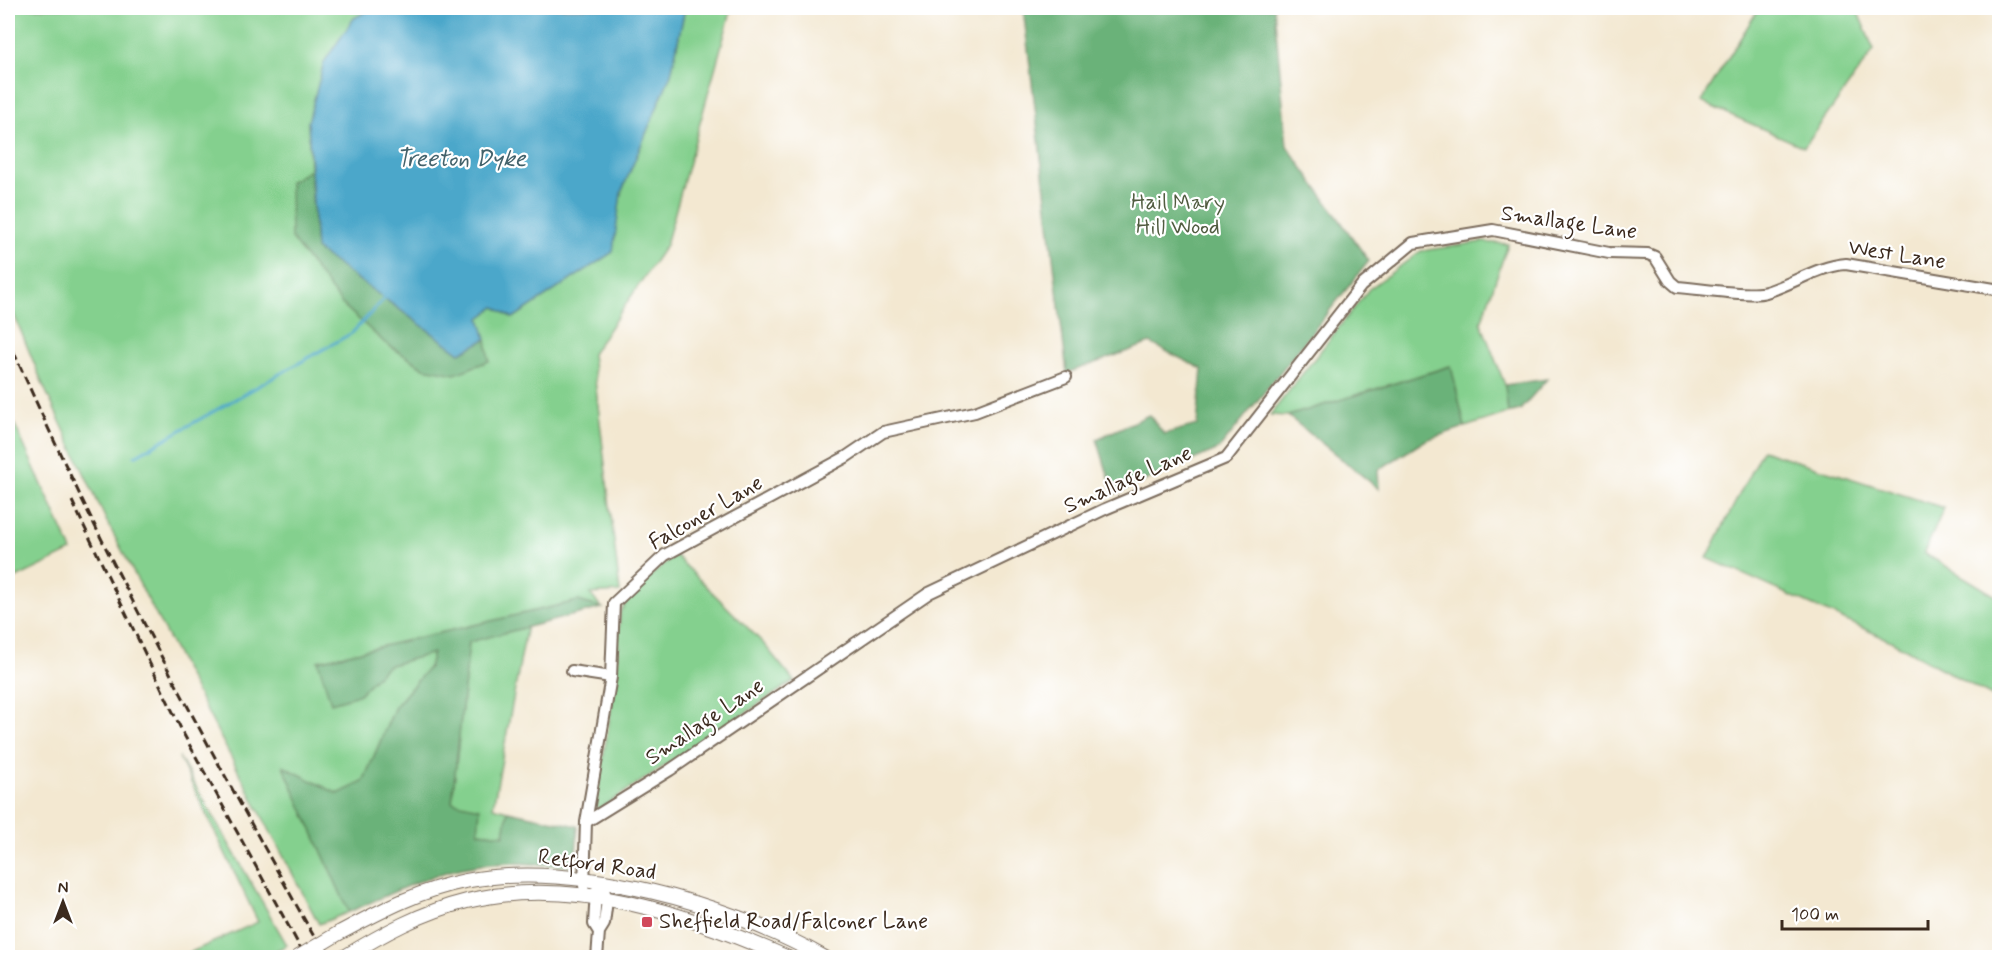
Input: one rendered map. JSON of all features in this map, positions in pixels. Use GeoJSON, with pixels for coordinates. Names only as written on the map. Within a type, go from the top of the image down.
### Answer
{"type":"FeatureCollection","features":[{"type":"Feature","properties":{"kind":"main road","name":"Retford Road"},"geometry":{"type":"LineString","coordinates":[[297,957],[391,905],[465,881],[510,876],[584,879],[692,903],[762,929],[825,957]]}},
{"type":"Feature","properties":{"kind":"main road","name":"Retford Road"},"geometry":{"type":"LineString","coordinates":[[347,955],[409,922],[468,901],[532,894],[595,898],[706,926],[788,957]]}},
{"type":"Feature","properties":{"kind":"street","name":"Smallage Lane"},"geometry":{"type":"LineString","coordinates":[[586,822],[670,770],[929,593],[1106,509],[1226,458],[1361,286],[1413,243],[1492,230],[1609,253],[1648,254],[1655,257],[1661,264]]}},
{"type":"Feature","properties":{"kind":"street","name":"West Lane"},"geometry":{"type":"LineString","coordinates":[[1661,264],[1670,282],[1677,286],[1764,294],[1833,265],[1846,264],[2000,290]]}},
{"type":"Feature","properties":{"kind":"street","name":"Falconer Lane"},"geometry":{"type":"LineString","coordinates":[[597,957],[598,932],[604,924],[595,898],[584,879],[586,822],[611,677],[613,605],[665,555],[846,457],[883,432],[975,412],[1066,377]]}},
{"type":"Feature","properties":{"kind":"street"},"geometry":{"type":"LineString","coordinates":[[572,671],[611,677]]}},
{"type":"Feature","properties":{"kind":"street"},"geometry":{"type":"LineString","coordinates":[[595,898],[602,882]]}},
{"type":"Feature","properties":{"kind":"green space"},"geometry":{"type":"Polygon","coordinates":[[[8,8],[373,8],[354,18],[308,122],[310,170],[290,182],[342,304],[385,343],[424,368],[489,361],[480,318],[495,307],[513,318],[612,252],[621,193],[671,74],[685,8],[732,8],[666,245],[592,354],[620,592],[590,594],[602,608],[578,601],[318,661],[358,695],[387,666],[433,653],[429,667],[395,707],[363,782],[338,794],[284,767],[349,912],[319,924],[107,522],[43,385],[8,300],[8,8]]]}},
{"type":"Feature","properties":{"kind":"green space","name":"Hail Mary Hill Wood"},"geometry":{"type":"Polygon","coordinates":[[[1023,8],[1274,8],[1287,146],[1369,261],[1219,449],[1114,494],[1097,439],[1149,415],[1164,434],[1197,425],[1202,369],[1150,343],[1067,373],[1023,8]]]}},
{"type":"Feature","properties":{"kind":"green space"},"geometry":{"type":"Polygon","coordinates":[[[1759,8],[1856,8],[1874,50],[1804,147],[1701,102],[1759,8]]]}},
{"type":"Feature","properties":{"kind":"green space"},"geometry":{"type":"Polygon","coordinates":[[[310,170],[316,249],[460,353],[486,339],[489,361],[455,374],[424,368],[385,343],[342,304],[291,238],[290,182],[310,170]]]}},
{"type":"Feature","properties":{"kind":"green space"},"geometry":{"type":"Polygon","coordinates":[[[1481,242],[1508,244],[1481,323],[1505,385],[1508,413],[1465,427],[1450,366],[1288,416],[1270,415],[1369,289],[1421,251],[1481,242]]]}},
{"type":"Feature","properties":{"kind":"green space"},"geometry":{"type":"Polygon","coordinates":[[[1451,366],[1465,427],[1426,440],[1378,470],[1379,489],[1288,416],[1451,366]]]}},
{"type":"Feature","properties":{"kind":"green space"},"geometry":{"type":"Polygon","coordinates":[[[1547,379],[1520,410],[1508,413],[1505,385],[1547,379]]]}},
{"type":"Feature","properties":{"kind":"green space"},"geometry":{"type":"Polygon","coordinates":[[[8,410],[72,551],[8,582],[8,410]]]}},
{"type":"Feature","properties":{"kind":"green space"},"geometry":{"type":"Polygon","coordinates":[[[1762,450],[1944,508],[1924,553],[1999,598],[1999,700],[1889,640],[1707,558],[1762,450]]]}},
{"type":"Feature","properties":{"kind":"green space"},"geometry":{"type":"Polygon","coordinates":[[[675,555],[763,643],[794,681],[599,809],[596,807],[616,678],[620,612],[633,591],[675,555]]]}},
{"type":"Feature","properties":{"kind":"green space"},"geometry":{"type":"Polygon","coordinates":[[[578,601],[602,608],[469,642],[452,802],[480,808],[478,832],[504,835],[508,811],[578,826],[575,867],[512,863],[458,869],[410,885],[349,912],[283,766],[338,794],[363,782],[395,707],[429,667],[433,653],[387,666],[358,695],[331,703],[318,661],[578,601]]]}},
{"type":"Feature","properties":{"kind":"green space"},"geometry":{"type":"Polygon","coordinates":[[[527,625],[493,807],[508,811],[504,835],[478,832],[452,802],[469,642],[527,625]]]}},
{"type":"Feature","properties":{"kind":"green space"},"geometry":{"type":"Polygon","coordinates":[[[179,757],[287,945],[264,957],[180,957],[258,922],[179,757]]]}},
{"type":"Feature","properties":{"kind":"water","name":"Treeton Dyke"},"geometry":{"type":"Polygon","coordinates":[[[373,8],[685,8],[671,74],[621,193],[613,252],[513,318],[495,307],[480,318],[486,339],[460,353],[316,249],[308,122],[324,62],[354,18],[373,8]]]}},
{"type":"Feature","properties":{"kind":"waterway"},"geometry":{"type":"LineString","coordinates":[[135,456],[352,333],[385,298]]}},
{"type":"Feature","properties":{"kind":"railway"},"geometry":{"type":"LineString","coordinates":[[8,339],[119,575],[241,806],[326,958]]}},
{"type":"Feature","properties":{"kind":"railway"},"geometry":{"type":"LineString","coordinates":[[72,501],[183,733],[306,958]]}},
{"type":"Feature","properties":{"kind":"place","name":"Sheffield Road/Falconer Lane"},"geometry":{"type":"Point","coordinates":[647,922]}}]}
